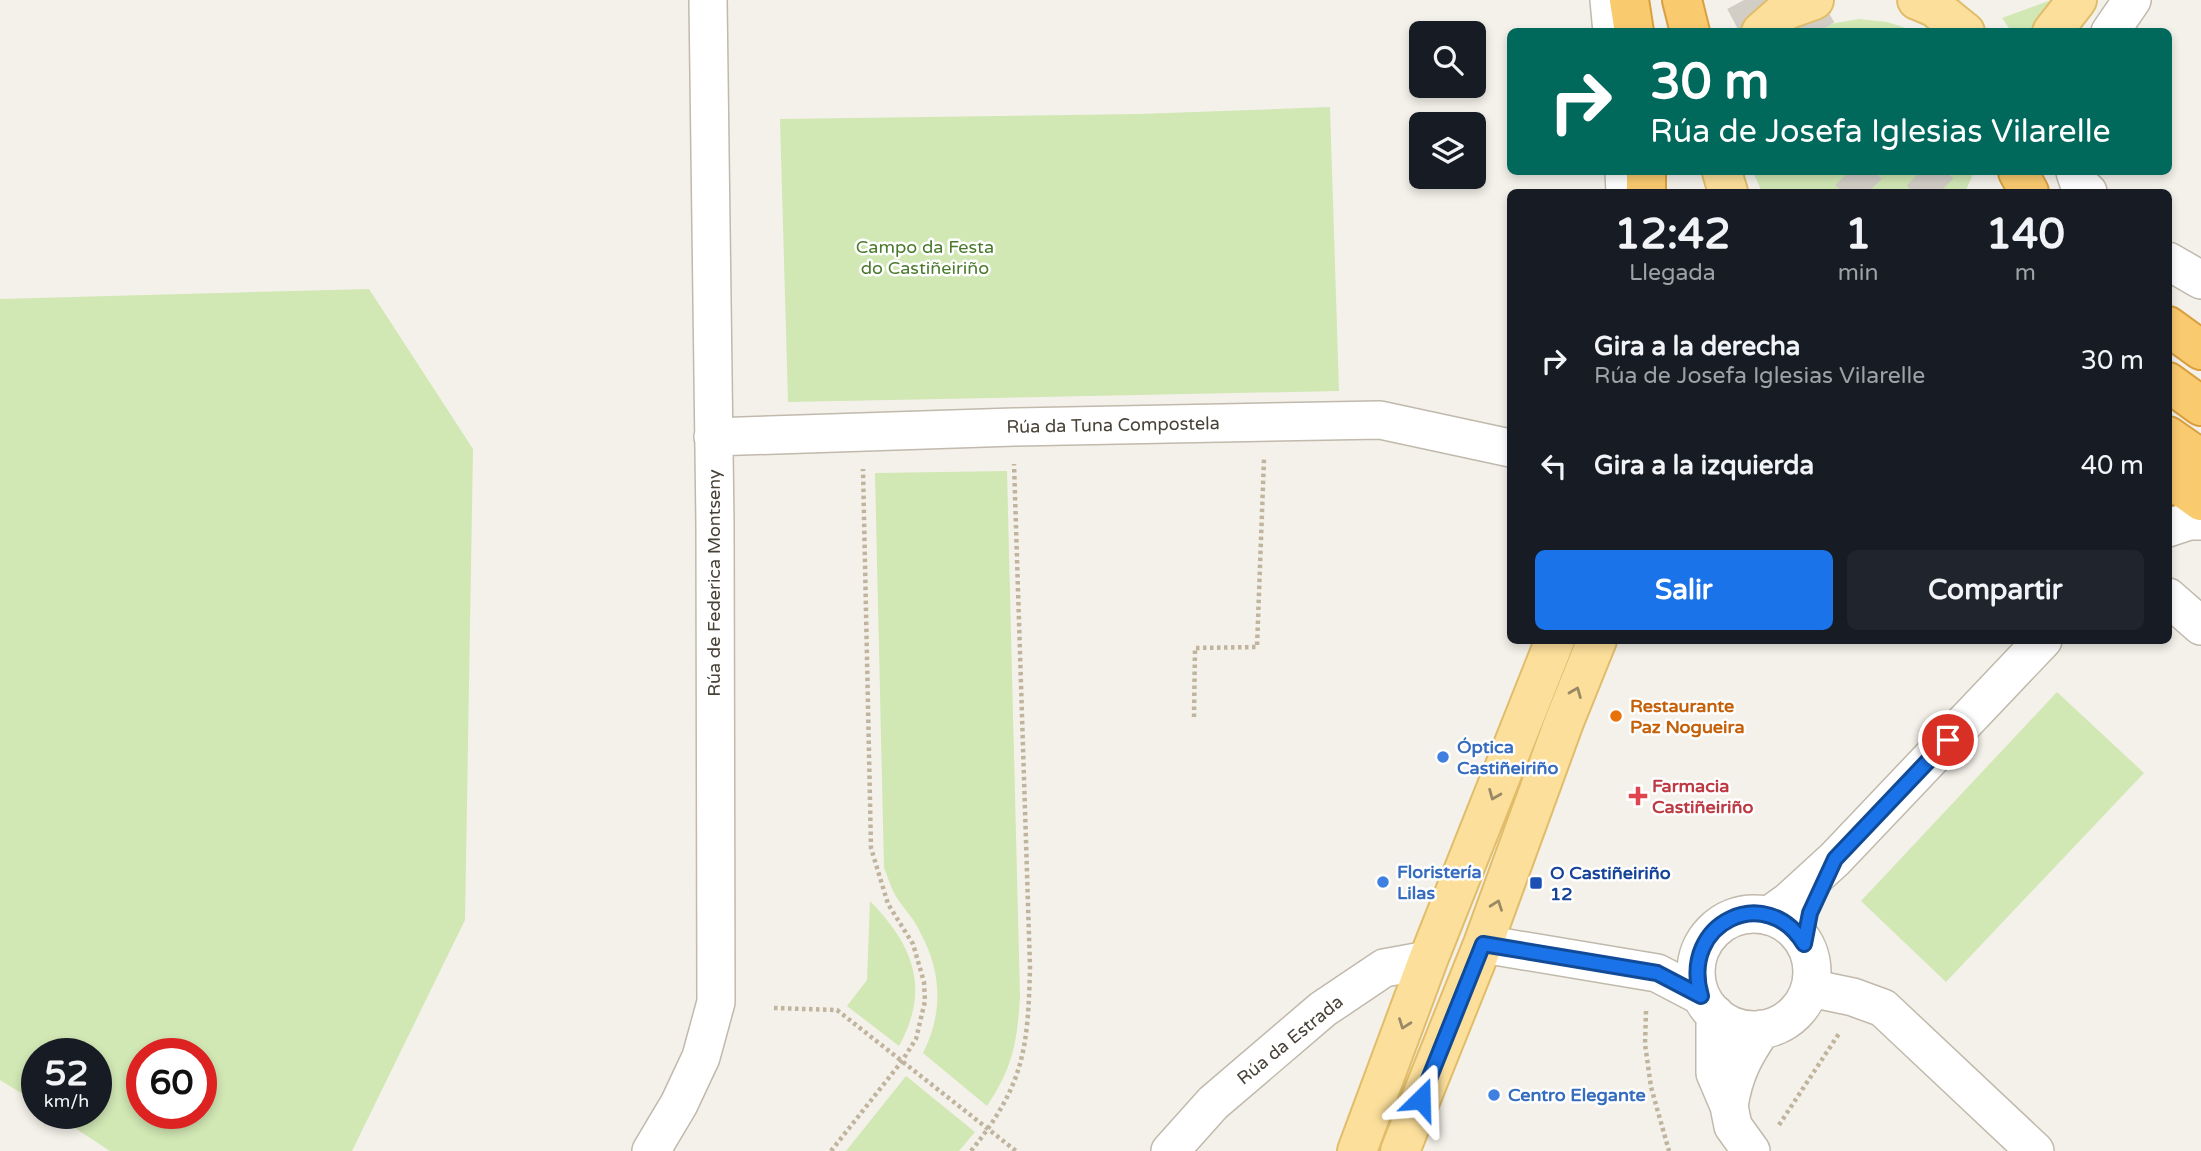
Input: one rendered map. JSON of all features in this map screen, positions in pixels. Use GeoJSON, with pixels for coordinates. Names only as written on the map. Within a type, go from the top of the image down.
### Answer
{"type":"FeatureCollection","features":[{"type":"Feature","properties":{"kind":"highway"},"geometry":{"type":"LineString","coordinates":[[1629,0],[1633,28]]}},
{"type":"Feature","properties":{"kind":"highway"},"geometry":{"type":"LineString","coordinates":[[1682,0],[1689,28]]}},
{"type":"Feature","properties":{"kind":"highway"},"geometry":{"type":"LineString","coordinates":[[2172,329],[2201,350]]}},
{"type":"Feature","properties":{"kind":"highway"},"geometry":{"type":"LineString","coordinates":[[2172,385],[2201,406]]}},
{"type":"Feature","properties":{"kind":"highway"},"geometry":{"type":"LineString","coordinates":[[2172,439],[2201,459]]}},
{"type":"Feature","properties":{"kind":"highway"},"geometry":{"type":"LineString","coordinates":[[2172,480],[2201,501]]}},
{"type":"Feature","properties":{"kind":"main road"},"geometry":{"type":"LineString","coordinates":[[1765,28],[1786,9],[1814,0]]}},
{"type":"Feature","properties":{"kind":"main road"},"geometry":{"type":"LineString","coordinates":[[1926,4],[1975,0]]}},
{"type":"Feature","properties":{"kind":"main road"},"geometry":{"type":"LineString","coordinates":[[2055,28],[2077,0]]}},
{"type":"Feature","properties":{"kind":"main road"},"geometry":{"type":"LineString","coordinates":[[1926,4],[1959,28]]}},
{"type":"Feature","properties":{"kind":"main road"},"geometry":{"type":"LineString","coordinates":[[1357,1151],[1428,960],[1553,644]]}},
{"type":"Feature","properties":{"kind":"main road"},"geometry":{"type":"LineString","coordinates":[[1400,1151],[1483,944],[1595,644]]}},
{"type":"Feature","properties":{"kind":"street","name":"Rúa de Federica Montseny"},"geometry":{"type":"LineString","coordinates":[[651,1151],[679,1104],[701,1057],[716,1002],[715,525],[708,0]]}},
{"type":"Feature","properties":{"kind":"street"},"geometry":{"type":"LineString","coordinates":[[1609,0],[1612,28]]}},
{"type":"Feature","properties":{"kind":"street"},"geometry":{"type":"LineString","coordinates":[[2113,28],[2133,0]]}},
{"type":"Feature","properties":{"kind":"street"},"geometry":{"type":"LineString","coordinates":[[2172,263],[2201,280]]}},
{"type":"Feature","properties":{"kind":"street","name":"Rúa da Tuna Compostela"},"geometry":{"type":"LineString","coordinates":[[713,437],[1380,420],[1507,447]]}},
{"type":"Feature","properties":{"kind":"street"},"geometry":{"type":"LineString","coordinates":[[2172,527],[2189,521],[2201,521]]}},
{"type":"Feature","properties":{"kind":"street"},"geometry":{"type":"LineString","coordinates":[[2172,601],[2201,626]]}},
{"type":"Feature","properties":{"kind":"street"},"geometry":{"type":"LineString","coordinates":[[1768,916],[1789,901],[1835,859],[2039,644]]}},
{"type":"Feature","properties":{"kind":"street"},"geometry":{"type":"LineString","coordinates":[[1804,944],[1810,913],[1835,859]]}},
{"type":"Feature","properties":{"kind":"street"},"geometry":{"type":"LineString","coordinates":[[1483,944],[1708,1005],[1733,1026],[1752,1030],[1771,1027],[1788,1019],[1802,1005],[1810,988],[1812,970],[1804,944],[1786,924],[1768,916],[1744,915],[1729,920],[1717,927],[1706,939],[1696,967],[1697,981],[1708,1005],[1715,1073],[1733,1126],[1751,1151]]}},
{"type":"Feature","properties":{"kind":"street"},"geometry":{"type":"LineString","coordinates":[[1651,988],[1700,952]]}},
{"type":"Feature","properties":{"kind":"street","name":"Rúa da Estrada"},"geometry":{"type":"LineString","coordinates":[[1170,1151],[1213,1103],[1323,1009],[1384,968],[1428,960]]}},
{"type":"Feature","properties":{"kind":"street"},"geometry":{"type":"LineString","coordinates":[[1810,988],[1853,997],[1883,1008],[2035,1151]]}},
{"type":"Feature","properties":{"kind":"street"},"geometry":{"type":"LineString","coordinates":[[1728,1106],[1733,1080],[1746,1052],[1762,1029]]}},
{"type":"Feature","properties":{"kind":"path"},"geometry":{"type":"LineString","coordinates":[[1194,717],[1195,648],[1257,647],[1265,451]]}},
{"type":"Feature","properties":{"kind":"path"},"geometry":{"type":"LineString","coordinates":[[971,1151],[989,1129],[1016,1080],[1023,1056],[1028,1020],[1030,967],[1014,456]]}},
{"type":"Feature","properties":{"kind":"path"},"geometry":{"type":"LineString","coordinates":[[831,1151],[916,1039],[925,1001],[924,982],[913,944],[887,904],[872,848],[863,460]]}},
{"type":"Feature","properties":{"kind":"path"},"geometry":{"type":"LineString","coordinates":[[1651,988],[1645,1044],[1651,1087],[1669,1151]]}},
{"type":"Feature","properties":{"kind":"path"},"geometry":{"type":"LineString","coordinates":[[774,1008],[837,1010],[1016,1151]]}},
{"type":"Feature","properties":{"kind":"path"},"geometry":{"type":"LineString","coordinates":[[1779,1125],[1845,1025]]}},
{"type":"Feature","properties":{"kind":"green space"},"geometry":{"type":"Polygon","coordinates":[[[2051,0],[2035,28],[2009,28],[2002,18],[2051,0]]]}},
{"type":"Feature","properties":{"kind":"green space"},"geometry":{"type":"Polygon","coordinates":[[[1859,19],[1887,22],[1906,28],[1819,28],[1859,19]]]}},
{"type":"Feature","properties":{"kind":"green space","name":"Campo da Festa do Castiñeiriño"},"geometry":{"type":"Polygon","coordinates":[[[1330,107],[1339,391],[788,402],[780,119],[1139,114],[1330,107]]]}},
{"type":"Feature","properties":{"kind":"green space"},"geometry":{"type":"Polygon","coordinates":[[[1754,175],[1973,175],[1966,189],[1761,189],[1754,175]]]}},
{"type":"Feature","properties":{"kind":"green space"},"geometry":{"type":"Polygon","coordinates":[[[369,289],[473,449],[465,920],[352,1151],[110,1151],[76,1129],[112,1129],[112,1038],[21,1038],[21,1093],[0,1080],[0,299],[369,289]]]}},
{"type":"Feature","properties":{"kind":"green space"},"geometry":{"type":"Polygon","coordinates":[[[1007,471],[1020,997],[1012,1054],[1003,1079],[987,1106],[923,1053],[930,1038],[937,1008],[933,964],[919,929],[895,894],[884,868],[875,473],[1007,471]]]}},
{"type":"Feature","properties":{"kind":"green space"},"geometry":{"type":"Polygon","coordinates":[[[2057,692],[2144,773],[1946,982],[1861,901],[2057,692]]]}},
{"type":"Feature","properties":{"kind":"green space"},"geometry":{"type":"Polygon","coordinates":[[[870,901],[897,934],[913,968],[914,1005],[909,1025],[899,1046],[847,1006],[867,980],[870,901]]]}},
{"type":"Feature","properties":{"kind":"green space"},"geometry":{"type":"Polygon","coordinates":[[[906,1076],[975,1132],[959,1151],[846,1151],[906,1076]]]}},
{"type":"Feature","properties":{"kind":"tunnel"},"geometry":{"type":"LineString","coordinates":[[1744,0],[1759,28]]}},
{"type":"Feature","properties":{"kind":"tunnel"},"geometry":{"type":"LineString","coordinates":[[1799,0],[1816,28]]}},
{"type":"Feature","properties":{"kind":"tunnel"},"geometry":{"type":"LineString","coordinates":[[1852,175],[1865,189]]}},
{"type":"Feature","properties":{"kind":"tunnel"},"geometry":{"type":"LineString","coordinates":[[1923,175],[1937,189]]}},
{"type":"Feature","properties":{"kind":"place","name":"Restaurante Paz Nogueira"},"geometry":{"type":"Point","coordinates":[1616,716]}},
{"type":"Feature","properties":{"kind":"place","name":"Óptica Castiñeiriño"},"geometry":{"type":"Point","coordinates":[1443,757]}},
{"type":"Feature","properties":{"kind":"place","name":"Farmacia Castiñeiriño"},"geometry":{"type":"Point","coordinates":[1638,796]}},
{"type":"Feature","properties":{"kind":"place","name":"Floristería Lilas"},"geometry":{"type":"Point","coordinates":[1383,882]}},
{"type":"Feature","properties":{"kind":"place","name":"O Castiñeiriño 12"},"geometry":{"type":"Point","coordinates":[1536,883]}},
{"type":"Feature","properties":{"kind":"place","name":"Centro Elegante"},"geometry":{"type":"Point","coordinates":[1494,1095]}},
{"type":"Feature","properties":{"kind":"route"},"geometry":{"type":"LineString","coordinates":[[1421,1099],[1483,944],[1657,973],[1701,996],[1696,967],[1700,952],[1706,939],[1717,927],[1729,920],[1744,915],[1773,917],[1800,936],[1804,944],[1816,895],[1835,859],[1948,740]]}}]}
